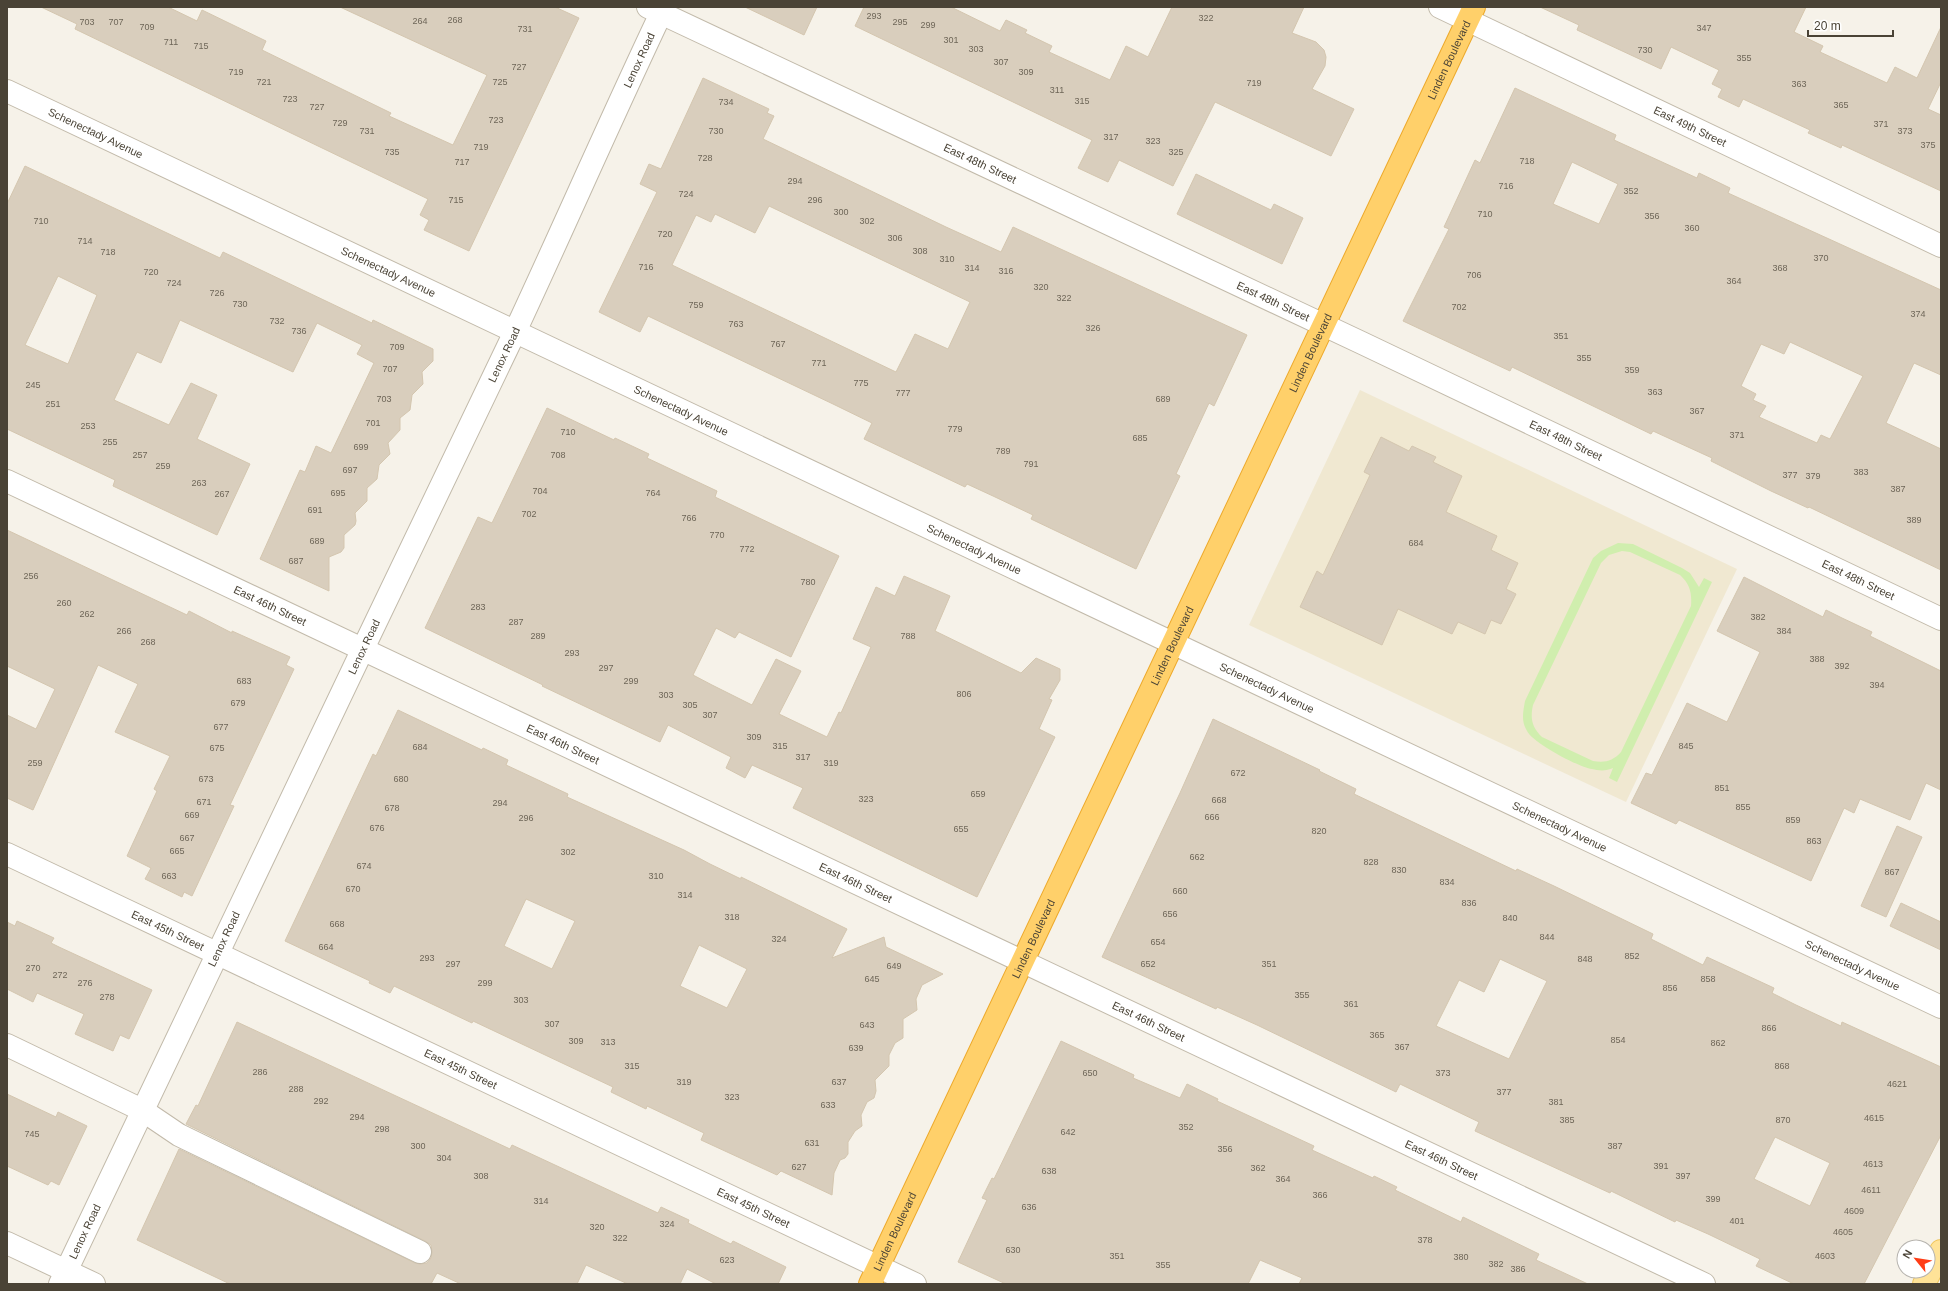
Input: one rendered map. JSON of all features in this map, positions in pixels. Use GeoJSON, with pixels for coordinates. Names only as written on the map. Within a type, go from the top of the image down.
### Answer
{"type":"FeatureCollection","features":[{"type":"Feature","properties":{"kind":"highway","name":"Linden Boulevard"},"geometry":{"type":"LineString","coordinates":[[874,1275],[1023,962],[1172,642],[1324,326],[1471,14]]}},
{"type":"Feature","properties":{"kind":"main road"},"geometry":{"type":"LineString","coordinates":[[1924,1284],[1941,1251]]}},
{"type":"Feature","properties":{"kind":"street","name":"East 49th Street"},"geometry":{"type":"LineString","coordinates":[[1440,7],[1471,14],[1941,246]]}},
{"type":"Feature","properties":{"kind":"street","name":"East 48th Street"},"geometry":{"type":"LineString","coordinates":[[658,9],[1941,619]]}},
{"type":"Feature","properties":{"kind":"street","name":"Lenox Road"},"geometry":{"type":"LineString","coordinates":[[63,1277],[216,952],[364,649],[514,332],[658,9]]}},
{"type":"Feature","properties":{"kind":"street","name":"Schenectady Avenue"},"geometry":{"type":"LineString","coordinates":[[7,91],[1941,1007]]}},
{"type":"Feature","properties":{"kind":"street","name":"East 46th Street"},"geometry":{"type":"LineString","coordinates":[[7,481],[1704,1284]]}},
{"type":"Feature","properties":{"kind":"street","name":"East 45th Street"},"geometry":{"type":"LineString","coordinates":[[7,854],[216,952],[874,1275],[915,1284]]}},
{"type":"Feature","properties":{"kind":"street"},"geometry":{"type":"LineString","coordinates":[[7,1045],[142,1110],[179,1135],[420,1252]]}},
{"type":"Feature","properties":{"kind":"street"},"geometry":{"type":"LineString","coordinates":[[7,1243],[63,1277],[94,1284]]}},
{"type":"Feature","properties":{"kind":"shaded area"},"geometry":{"type":"Polygon","coordinates":[[[1360,390],[1737,569],[1626,802],[1249,625],[1360,390]]]}},
{"type":"Feature","properties":{"kind":"green space"},"geometry":{"type":"Polygon","coordinates":[[[1618,543],[1633,544],[1690,573],[1699,587],[1704,578],[1712,582],[1617,782],[1609,778],[1613,768],[1608,770],[1595,770],[1585,767],[1547,748],[1531,736],[1525,727],[1523,720],[1525,701],[1593,558],[1601,551],[1618,543]],[[1622,551],[1609,555],[1601,563],[1533,705],[1532,710],[1534,726],[1542,737],[1593,761],[1608,761],[1621,752],[1691,606],[1690,589],[1680,575],[1630,552],[1622,551]]]}},
{"type":"Feature","properties":{"kind":"building"},"geometry":{"type":"Polygon","coordinates":[[[41,7],[168,7],[197,21],[202,10],[266,41],[262,50],[391,113],[389,116],[453,145],[487,75],[340,7],[555,7],[579,18],[469,251],[424,230],[429,220],[420,215],[428,199],[75,29],[77,24],[41,7]]]}},
{"type":"Feature","properties":{"kind":"building"},"geometry":{"type":"Polygon","coordinates":[[[745,7],[817,7],[804,35],[745,7]]]}},
{"type":"Feature","properties":{"kind":"building"},"geometry":{"type":"Polygon","coordinates":[[[864,7],[951,7],[1000,31],[1006,20],[1027,30],[1025,33],[1052,46],[1049,52],[1110,80],[1126,46],[1148,57],[1172,7],[1304,7],[1292,33],[1316,42],[1324,50],[1326,57],[1325,66],[1312,89],[1354,109],[1331,156],[1215,102],[1173,186],[1119,160],[1108,182],[1078,168],[1092,140],[855,26],[864,7]]]}},
{"type":"Feature","properties":{"kind":"building"},"geometry":{"type":"Polygon","coordinates":[[[1540,7],[1806,7],[1794,32],[1823,46],[1820,52],[1887,83],[1895,67],[1917,78],[1941,27],[1941,82],[1928,109],[1941,115],[1941,191],[1842,145],[1841,148],[1808,133],[1810,130],[1743,99],[1739,107],[1718,97],[1722,89],[1712,84],[1719,70],[1671,47],[1661,69],[1577,30],[1579,25],[1540,7]]]}},
{"type":"Feature","properties":{"kind":"building"},"geometry":{"type":"Polygon","coordinates":[[[703,78],[769,109],[767,113],[774,116],[763,139],[946,227],[1001,252],[1013,227],[1247,335],[1214,406],[1209,403],[1176,474],[1180,476],[1136,569],[1031,519],[1033,515],[967,484],[965,487],[864,439],[872,423],[833,404],[648,316],[640,332],[599,312],[657,192],[640,184],[649,164],[661,169],[703,78]],[[769,206],[755,233],[715,214],[711,222],[696,215],[672,265],[896,372],[915,334],[948,349],[970,302],[769,206]]]}},
{"type":"Feature","properties":{"kind":"building"},"geometry":{"type":"Polygon","coordinates":[[[1515,88],[1616,135],[1614,140],[1697,178],[1699,173],[1730,188],[1728,193],[1941,290],[1941,375],[1914,363],[1886,423],[1941,449],[1941,570],[1809,507],[1808,508],[1771,491],[1711,461],[1712,458],[1653,431],[1651,434],[1512,367],[1510,371],[1403,321],[1449,229],[1444,227],[1475,160],[1480,163],[1515,88]],[[1572,162],[1553,204],[1599,224],[1618,184],[1572,162]],[[1790,342],[1784,354],[1761,344],[1741,386],[1756,394],[1753,400],[1766,406],[1759,417],[1817,443],[1821,435],[1830,439],[1863,376],[1790,342]]]}},
{"type":"Feature","properties":{"kind":"building"},"geometry":{"type":"Polygon","coordinates":[[[25,166],[220,258],[223,252],[372,323],[373,320],[433,349],[433,361],[422,372],[423,384],[412,395],[410,410],[400,418],[400,430],[388,443],[390,454],[379,465],[377,479],[367,488],[367,501],[355,513],[355,525],[344,535],[344,548],[341,552],[329,557],[329,591],[260,559],[300,470],[305,472],[316,446],[331,453],[374,363],[357,354],[362,345],[317,323],[293,372],[180,320],[161,363],[137,352],[114,400],[169,425],[191,383],[217,395],[197,439],[250,464],[217,535],[113,486],[115,480],[7,429],[7,204],[25,166]],[[58,276],[25,345],[68,364],[97,295],[58,276]]]}},
{"type":"Feature","properties":{"kind":"building"},"geometry":{"type":"Polygon","coordinates":[[[1196,174],[1271,210],[1274,204],[1303,218],[1282,264],[1177,214],[1196,174]]]}},
{"type":"Feature","properties":{"kind":"building"},"geometry":{"type":"Polygon","coordinates":[[[547,408],[614,440],[615,438],[649,454],[647,458],[717,491],[715,497],[839,556],[791,657],[739,632],[735,638],[716,628],[693,675],[712,685],[752,705],[776,659],[801,671],[779,714],[827,737],[839,712],[841,713],[871,647],[853,639],[876,587],[895,596],[904,576],[950,596],[935,631],[1021,673],[1036,658],[1060,669],[1060,680],[1049,699],[1052,700],[1039,729],[1055,737],[977,897],[793,808],[803,788],[752,765],[745,778],[726,768],[731,757],[668,725],[660,742],[425,628],[478,517],[492,523],[547,408]]]}},
{"type":"Feature","properties":{"kind":"building"},"geometry":{"type":"Polygon","coordinates":[[[1381,437],[1409,451],[1412,446],[1436,457],[1433,462],[1462,476],[1446,512],[1497,536],[1491,550],[1518,563],[1506,589],[1516,594],[1501,624],[1491,620],[1485,634],[1458,622],[1452,634],[1398,609],[1382,645],[1300,607],[1317,571],[1323,575],[1370,475],[1364,472],[1381,437]]]}},
{"type":"Feature","properties":{"kind":"building"},"geometry":{"type":"Polygon","coordinates":[[[7,530],[187,615],[189,611],[232,633],[232,631],[290,657],[286,665],[294,669],[230,805],[234,806],[192,896],[184,892],[182,897],[145,879],[151,868],[127,856],[157,791],[154,789],[170,756],[115,732],[138,684],[98,665],[33,810],[7,798],[7,715],[36,729],[55,689],[7,666],[7,530]]]}},
{"type":"Feature","properties":{"kind":"building"},"geometry":{"type":"Polygon","coordinates":[[[1744,577],[1823,617],[1826,610],[1872,632],[1870,636],[1941,671],[1941,790],[1926,783],[1910,820],[1860,799],[1854,813],[1844,808],[1811,881],[1679,820],[1676,824],[1631,803],[1646,773],[1652,775],[1687,703],[1727,722],[1760,652],[1717,631],[1744,577]]]}},
{"type":"Feature","properties":{"kind":"building"},"geometry":{"type":"Polygon","coordinates":[[[398,710],[482,750],[483,748],[508,760],[506,765],[568,794],[567,797],[684,850],[710,864],[741,879],[741,877],[847,929],[832,958],[884,937],[886,947],[943,974],[922,985],[916,999],[917,1010],[903,1019],[903,1038],[895,1043],[889,1055],[889,1066],[875,1080],[876,1091],[874,1098],[867,1102],[861,1115],[862,1126],[855,1131],[848,1142],[848,1154],[845,1158],[840,1160],[834,1173],[832,1195],[781,1171],[777,1175],[701,1140],[704,1133],[647,1106],[646,1109],[611,1092],[613,1087],[473,1021],[472,1023],[394,986],[390,993],[369,983],[370,981],[285,941],[373,754],[376,756],[398,710]],[[526,899],[504,946],[552,969],[575,921],[526,899]],[[699,945],[680,986],[727,1008],[747,969],[699,945]]]}},
{"type":"Feature","properties":{"kind":"building"},"geometry":{"type":"Polygon","coordinates":[[[1213,719],[1320,770],[1319,771],[1356,789],[1354,794],[1516,871],[1517,869],[1554,886],[1653,934],[1651,939],[1703,965],[1707,957],[1774,988],[1772,993],[1796,1005],[1841,1026],[1842,1022],[1941,1067],[1941,1135],[1864,1284],[1794,1284],[1756,1266],[1760,1259],[1708,1234],[1676,1220],[1675,1222],[1611,1191],[1610,1193],[1475,1131],[1479,1122],[1400,1084],[1396,1092],[1257,1025],[1217,1007],[1216,1009],[1102,957],[1180,793],[1213,719]],[[1500,959],[1484,992],[1459,980],[1436,1026],[1509,1059],[1547,981],[1500,959]],[[1775,1137],[1754,1179],[1810,1206],[1830,1163],[1775,1137]]]}},
{"type":"Feature","properties":{"kind":"building"},"geometry":{"type":"Polygon","coordinates":[[[1897,826],[1922,837],[1886,917],[1861,906],[1897,826]]]}},
{"type":"Feature","properties":{"kind":"building"},"geometry":{"type":"Polygon","coordinates":[[[1901,903],[1941,922],[1941,950],[1890,926],[1901,903]]]}},
{"type":"Feature","properties":{"kind":"building"},"geometry":{"type":"Polygon","coordinates":[[[17,921],[54,938],[51,943],[152,990],[129,1039],[120,1035],[113,1051],[75,1034],[84,1014],[37,993],[33,1002],[7,989],[7,922],[15,926],[17,921]]]}},
{"type":"Feature","properties":{"kind":"building"},"geometry":{"type":"Polygon","coordinates":[[[237,1022],[510,1149],[512,1145],[658,1213],[661,1207],[689,1220],[688,1223],[731,1244],[733,1241],[786,1267],[778,1284],[716,1284],[687,1269],[680,1284],[628,1284],[586,1265],[577,1284],[461,1284],[437,1273],[431,1284],[230,1284],[137,1240],[179,1149],[415,1263],[427,1263],[431,1258],[432,1252],[431,1245],[425,1241],[186,1124],[196,1105],[198,1106],[237,1022]]]}},
{"type":"Feature","properties":{"kind":"building"},"geometry":{"type":"Polygon","coordinates":[[[1061,1041],[1134,1075],[1133,1078],[1180,1098],[1187,1084],[1218,1099],[1217,1101],[1314,1146],[1312,1150],[1373,1178],[1374,1176],[1397,1187],[1395,1190],[1461,1222],[1463,1217],[1539,1254],[1536,1260],[1588,1284],[1299,1284],[1302,1278],[1260,1260],[1248,1284],[1006,1284],[958,1262],[987,1200],[982,1198],[992,1178],[994,1179],[1061,1041]]]}},
{"type":"Feature","properties":{"kind":"building"},"geometry":{"type":"Polygon","coordinates":[[[7,1094],[56,1117],[58,1112],[87,1126],[59,1185],[51,1181],[48,1185],[7,1166],[7,1094]]]}}]}
